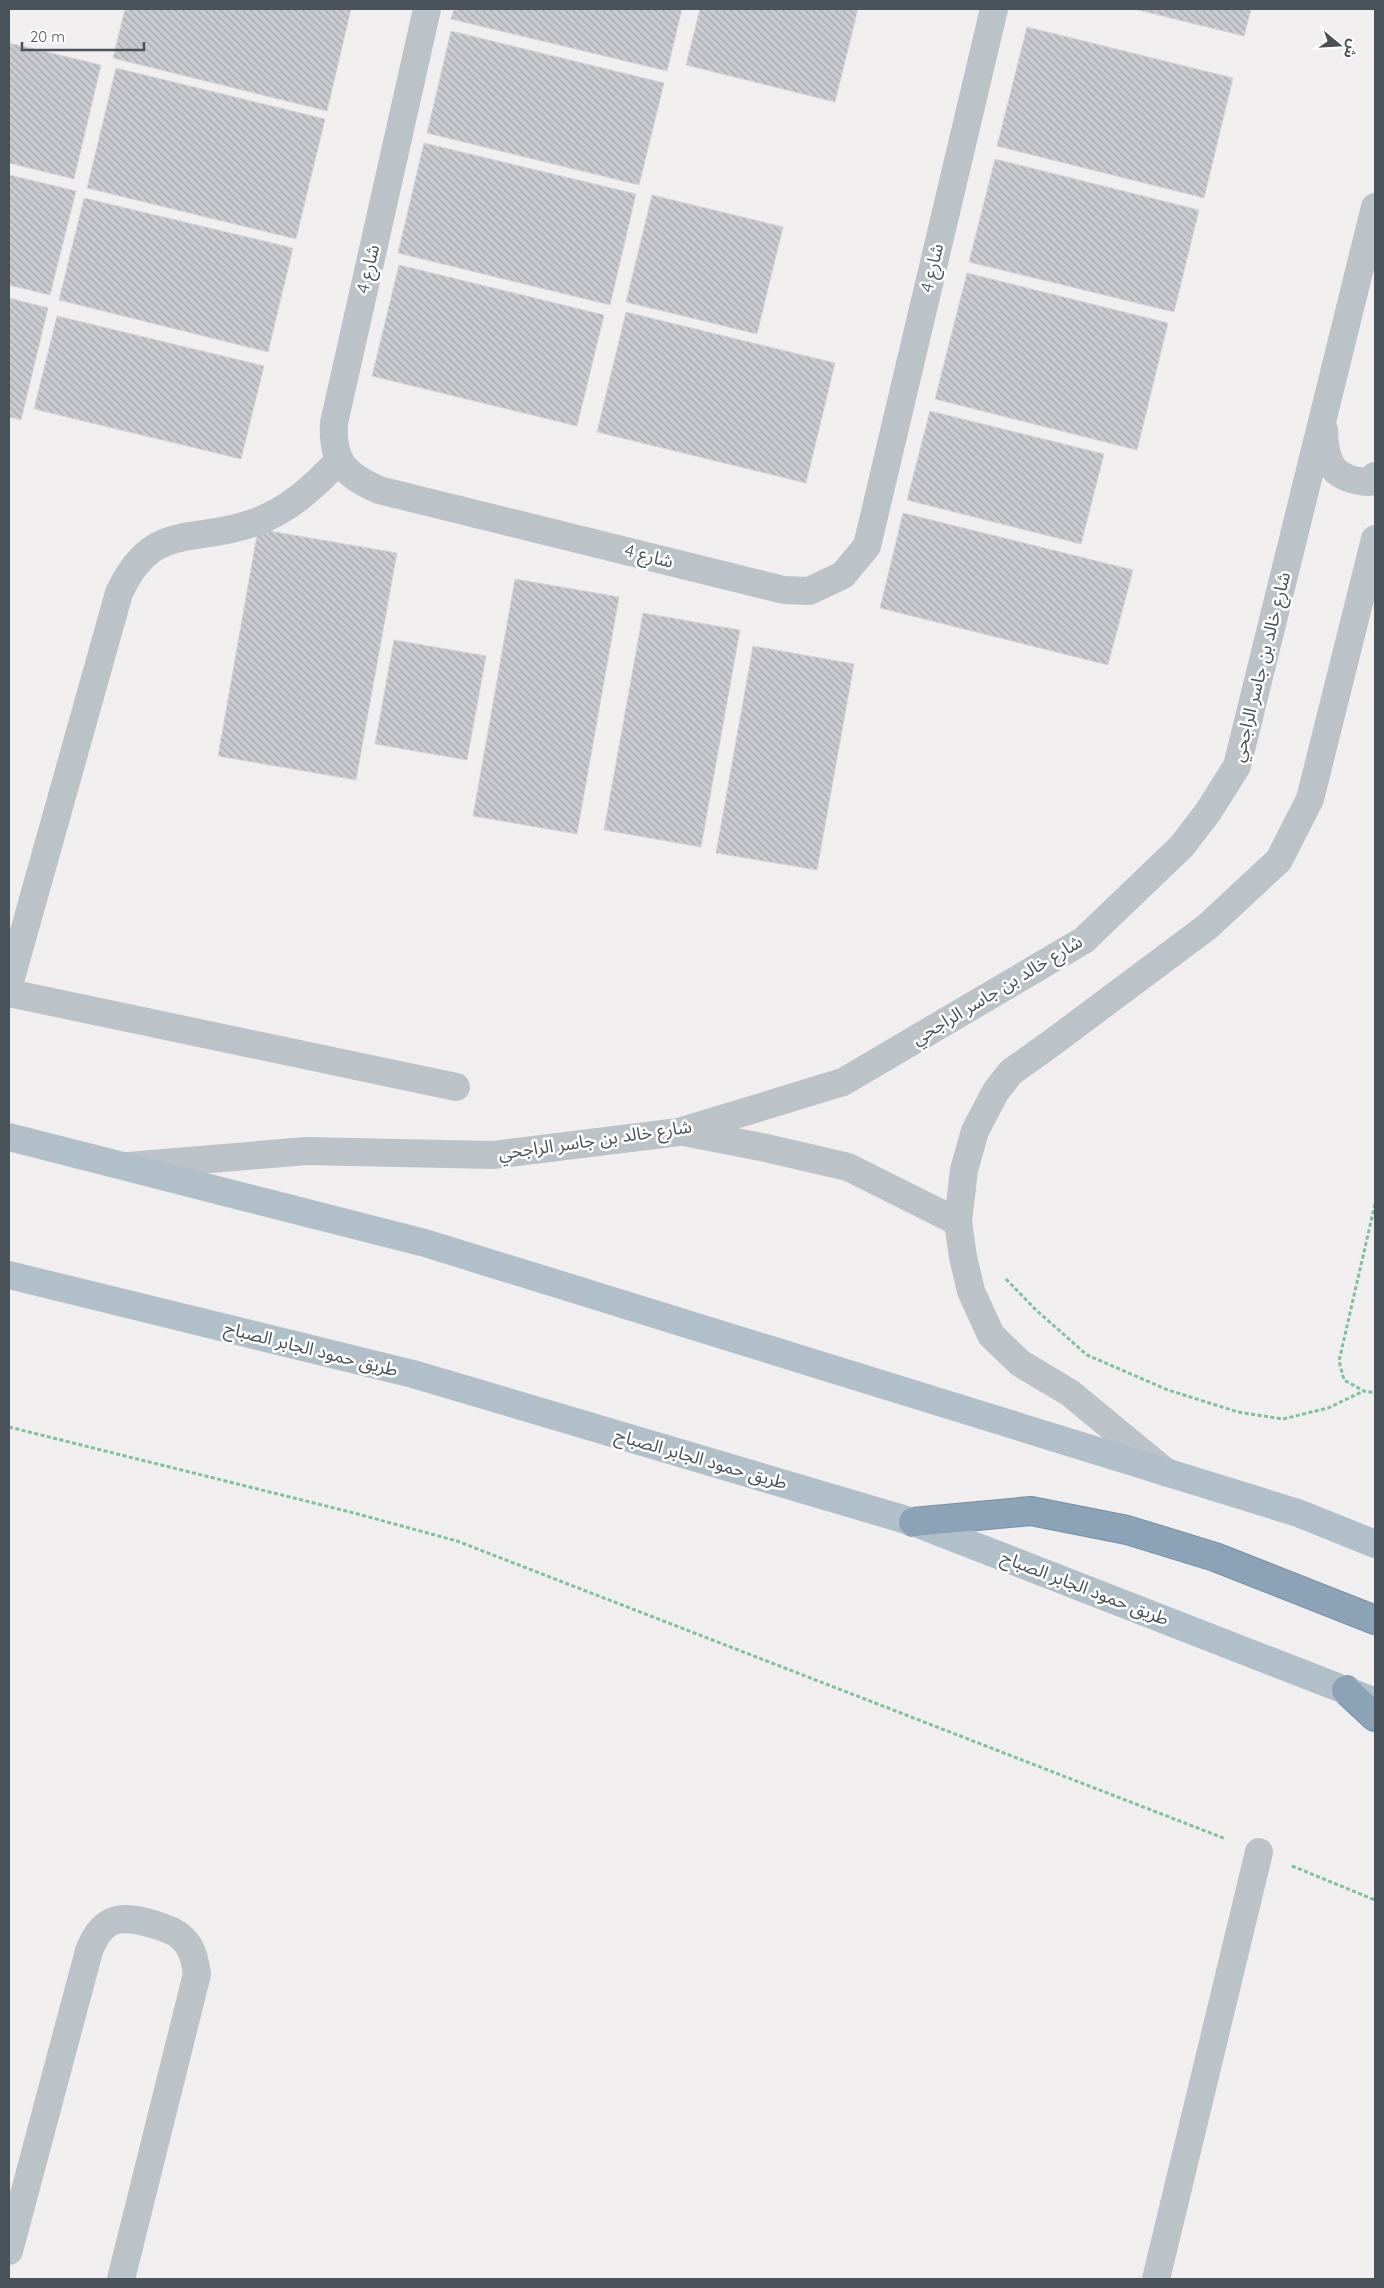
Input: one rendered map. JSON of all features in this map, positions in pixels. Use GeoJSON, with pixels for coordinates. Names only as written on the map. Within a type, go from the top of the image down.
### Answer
{"type":"FeatureCollection","features":[{"type":"Feature","properties":{"kind":"highway"},"geometry":{"type":"LineString","coordinates":[[913,1522],[1030,1511],[1127,1530],[1215,1557],[1375,1620]]}},
{"type":"Feature","properties":{"kind":"highway"},"geometry":{"type":"LineString","coordinates":[[1346,1690],[1375,1717]]}},
{"type":"Feature","properties":{"kind":"main road"},"geometry":{"type":"LineString","coordinates":[[9,1138],[425,1243],[1298,1514],[1375,1544]]}},
{"type":"Feature","properties":{"kind":"main road","name":"طريق حمود الجابر الصباح"},"geometry":{"type":"LineString","coordinates":[[9,1275],[413,1374],[913,1522],[1375,1701]]}},
{"type":"Feature","properties":{"kind":"street","name":"شارع 4"},"geometry":{"type":"LineString","coordinates":[[427,9],[334,423],[333,442],[339,460],[355,479],[379,490],[784,590],[808,591],[843,575],[867,546],[994,9]]}},
{"type":"Feature","properties":{"kind":"street","name":"شارع خالد بن جاسر الراجحي"},"geometry":{"type":"LineString","coordinates":[[122,1166],[306,1150],[493,1155],[679,1132],[843,1082],[1084,940],[1182,846],[1208,812],[1238,766],[1375,206]]}},
{"type":"Feature","properties":{"kind":"street"},"geometry":{"type":"LineString","coordinates":[[1324,416],[1325,452],[1335,471],[1351,481],[1369,482],[1375,476]]}},
{"type":"Feature","properties":{"kind":"street"},"geometry":{"type":"LineString","coordinates":[[9,984],[119,593],[129,573],[144,555],[163,542],[184,536],[252,524],[274,514],[314,486],[339,460]]}},
{"type":"Feature","properties":{"kind":"street"},"geometry":{"type":"LineString","coordinates":[[1167,1473],[1070,1393],[1020,1364],[992,1336],[972,1291],[958,1222],[964,1170],[975,1132],[996,1091],[1011,1072],[1207,927],[1279,860],[1310,799],[1375,539]]}},
{"type":"Feature","properties":{"kind":"street"},"geometry":{"type":"LineString","coordinates":[[9,993],[456,1087]]}},
{"type":"Feature","properties":{"kind":"street"},"geometry":{"type":"LineString","coordinates":[[679,1132],[766,1148],[848,1167],[958,1222]]}},
{"type":"Feature","properties":{"kind":"street"},"geometry":{"type":"LineString","coordinates":[[1156,2279],[1259,1852]]}},
{"type":"Feature","properties":{"kind":"street"},"geometry":{"type":"LineString","coordinates":[[9,2251],[89,1951],[95,1937],[104,1925],[118,1919],[132,1918],[173,1931],[186,1942],[195,1957],[197,1974],[121,2279]]}},
{"type":"Feature","properties":{"kind":"path"},"geometry":{"type":"LineString","coordinates":[[1375,1204],[1339,1361],[1344,1380],[1364,1391],[1375,1393]]}},
{"type":"Feature","properties":{"kind":"path"},"geometry":{"type":"LineString","coordinates":[[1003,1275],[1035,1309],[1088,1355],[1168,1390],[1238,1412],[1283,1419],[1328,1408],[1364,1391]]}},
{"type":"Feature","properties":{"kind":"path"},"geometry":{"type":"LineString","coordinates":[[9,1427],[354,1513],[457,1541],[1259,1852],[1375,1900]]}},
{"type":"Feature","properties":{"kind":"building"},"geometry":{"type":"Polygon","coordinates":[[[125,9],[351,9],[327,111],[113,58],[125,9]]]}},
{"type":"Feature","properties":{"kind":"building"},"geometry":{"type":"Polygon","coordinates":[[[454,9],[682,9],[667,71],[451,19],[454,9]]]}},
{"type":"Feature","properties":{"kind":"building"},"geometry":{"type":"Polygon","coordinates":[[[700,9],[858,9],[835,102],[686,65],[700,9]]]}},
{"type":"Feature","properties":{"kind":"building"},"geometry":{"type":"Polygon","coordinates":[[[1134,9],[1251,9],[1244,36],[1134,9]]]}},
{"type":"Feature","properties":{"kind":"building"},"geometry":{"type":"Polygon","coordinates":[[[1027,27],[1233,78],[1204,198],[997,146],[1027,27]]]}},
{"type":"Feature","properties":{"kind":"building"},"geometry":{"type":"Polygon","coordinates":[[[451,31],[664,83],[639,185],[427,133],[451,31]]]}},
{"type":"Feature","properties":{"kind":"building"},"geometry":{"type":"Polygon","coordinates":[[[9,43],[101,65],[74,179],[9,163],[9,43]]]}},
{"type":"Feature","properties":{"kind":"building"},"geometry":{"type":"Polygon","coordinates":[[[116,68],[325,119],[296,239],[87,188],[116,68]]]}},
{"type":"Feature","properties":{"kind":"building"},"geometry":{"type":"Polygon","coordinates":[[[424,143],[636,194],[610,305],[398,253],[424,143]]]}},
{"type":"Feature","properties":{"kind":"building"},"geometry":{"type":"Polygon","coordinates":[[[995,159],[1199,210],[1174,312],[969,262],[995,159]]]}},
{"type":"Feature","properties":{"kind":"building"},"geometry":{"type":"Polygon","coordinates":[[[9,175],[76,191],[50,295],[9,285],[9,175]]]}},
{"type":"Feature","properties":{"kind":"building"},"geometry":{"type":"Polygon","coordinates":[[[652,195],[783,227],[757,334],[626,302],[652,195]]]}},
{"type":"Feature","properties":{"kind":"building"},"geometry":{"type":"Polygon","coordinates":[[[84,198],[293,248],[268,352],[59,300],[84,198]]]}},
{"type":"Feature","properties":{"kind":"building"},"geometry":{"type":"Polygon","coordinates":[[[399,265],[604,315],[577,426],[372,376],[399,265]]]}},
{"type":"Feature","properties":{"kind":"building"},"geometry":{"type":"Polygon","coordinates":[[[967,273],[1168,323],[1137,450],[935,399],[967,273]]]}},
{"type":"Feature","properties":{"kind":"building"},"geometry":{"type":"Polygon","coordinates":[[[9,298],[48,308],[21,420],[9,417],[9,298]]]}},
{"type":"Feature","properties":{"kind":"building"},"geometry":{"type":"Polygon","coordinates":[[[626,312],[835,363],[806,483],[597,432],[626,312]]]}},
{"type":"Feature","properties":{"kind":"building"},"geometry":{"type":"Polygon","coordinates":[[[57,316],[264,366],[241,459],[34,409],[57,316]]]}},
{"type":"Feature","properties":{"kind":"building"},"geometry":{"type":"Polygon","coordinates":[[[930,411],[1104,454],[1081,544],[907,500],[930,411]]]}},
{"type":"Feature","properties":{"kind":"building"},"geometry":{"type":"Polygon","coordinates":[[[903,513],[1133,570],[1108,665],[880,608],[903,513]]]}},
{"type":"Feature","properties":{"kind":"building"},"geometry":{"type":"Polygon","coordinates":[[[258,529],[397,553],[356,780],[218,756],[258,529]]]}},
{"type":"Feature","properties":{"kind":"building"},"geometry":{"type":"Polygon","coordinates":[[[515,579],[619,597],[577,834],[473,816],[515,579]]]}},
{"type":"Feature","properties":{"kind":"building"},"geometry":{"type":"Polygon","coordinates":[[[643,613],[740,630],[701,847],[604,830],[643,613]]]}},
{"type":"Feature","properties":{"kind":"building"},"geometry":{"type":"Polygon","coordinates":[[[394,640],[486,656],[467,760],[375,744],[394,640]]]}},
{"type":"Feature","properties":{"kind":"building"},"geometry":{"type":"Polygon","coordinates":[[[753,646],[854,664],[817,870],[716,853],[753,646]]]}}]}
